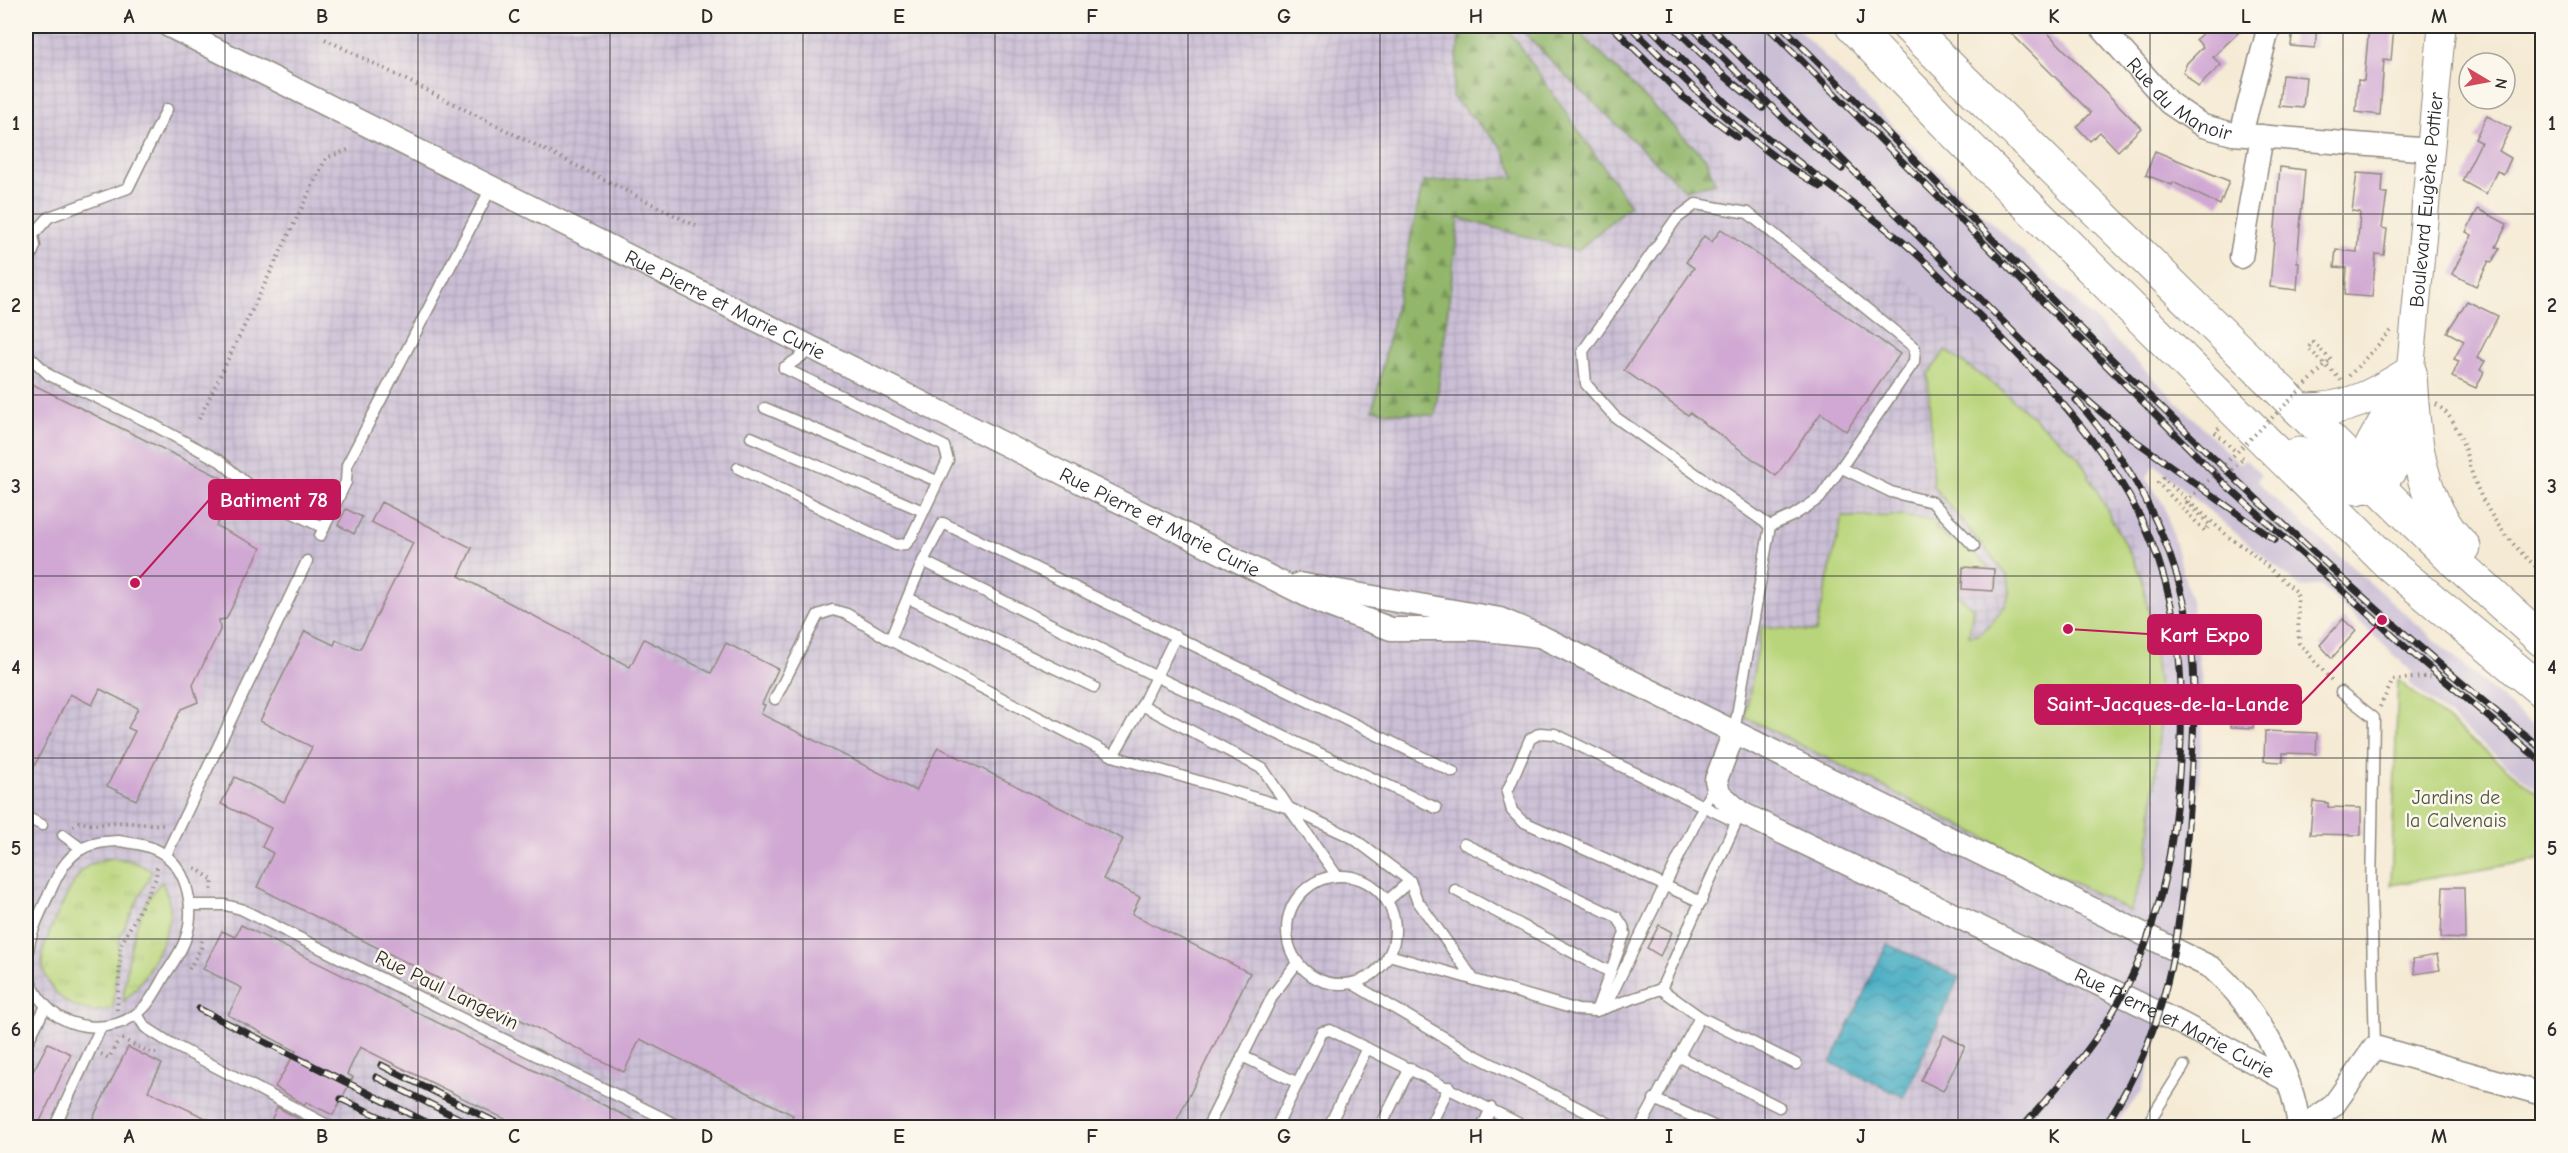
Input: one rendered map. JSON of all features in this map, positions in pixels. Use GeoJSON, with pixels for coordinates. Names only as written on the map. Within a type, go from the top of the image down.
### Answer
{"type":"FeatureCollection","features":[{"type":"Feature","properties":{"kind":"highway"},"geometry":{"type":"LineString","coordinates":[[1852,26],[1952,130],[2388,563],[2542,691]]}},
{"type":"Feature","properties":{"kind":"highway"},"geometry":{"type":"LineString","coordinates":[[1908,26],[2301,410],[2364,479],[2542,640]]}},
{"type":"Feature","properties":{"kind":"highway"},"geometry":{"type":"LineString","coordinates":[[1952,130],[2313,468],[2327,476],[2364,479],[2390,469],[2421,404]]}},
{"type":"Feature","properties":{"kind":"highway"},"geometry":{"type":"LineString","coordinates":[[2388,563],[2364,521],[2364,479],[2410,373]]}},
{"type":"Feature","properties":{"kind":"highway"},"geometry":{"type":"LineString","coordinates":[[2301,410],[2335,409],[2356,403],[2378,394],[2410,373]]}},
{"type":"Feature","properties":{"kind":"highway"},"geometry":{"type":"LineString","coordinates":[[2410,373],[2421,404],[2421,463],[2440,518],[2459,543],[2542,618]]}},
{"type":"Feature","properties":{"kind":"street","name":"Rue Pierre et Marie Curie"},"geometry":{"type":"LineString","coordinates":[[169,26],[1322,603],[1391,629],[1476,629],[1540,636],[2212,968],[2231,985],[2270,1042],[2281,1062],[2285,1079]]}},
{"type":"Feature","properties":{"kind":"street","name":"Rue du Manoir"},"geometry":{"type":"LineString","coordinates":[[2100,26],[2169,103],[2203,126],[2252,135],[2430,150]]}},
{"type":"Feature","properties":{"kind":"street","name":"Rue du Manoir"},"geometry":{"type":"LineString","coordinates":[[2241,257],[2252,135],[2269,26]]}},
{"type":"Feature","properties":{"kind":"street","name":"Boulevard Eugène Pottier"},"geometry":{"type":"LineString","coordinates":[[2410,373],[2415,293],[2442,26]]}},
{"type":"Feature","properties":{"kind":"street"},"geometry":{"type":"LineString","coordinates":[[1716,780],[1734,732]]}},
{"type":"Feature","properties":{"kind":"street","name":"Rue Pierre et Marie Curie"},"geometry":{"type":"LineString","coordinates":[[1716,780],[1719,793],[1739,818],[2182,1024],[2285,1079]]}},
{"type":"Feature","properties":{"kind":"street"},"geometry":{"type":"LineString","coordinates":[[2285,1079],[2300,1128],[2333,1106],[2374,1047],[2542,1094]]}},
{"type":"Feature","properties":{"kind":"lane"},"geometry":{"type":"LineString","coordinates":[[26,269],[35,246],[29,233],[49,217],[128,188],[167,109]]}},
{"type":"Feature","properties":{"kind":"lane"},"geometry":{"type":"LineString","coordinates":[[26,353],[49,375],[148,422],[220,460],[266,500],[322,532],[346,482],[347,465],[491,188]]}},
{"type":"Feature","properties":{"kind":"lane"},"geometry":{"type":"LineString","coordinates":[[1696,204],[1748,213],[1915,348],[1914,362],[1820,498],[1794,515],[1770,526],[1615,417],[1586,384],[1583,351],[1676,219],[1696,204]]}},
{"type":"Feature","properties":{"kind":"lane"},"geometry":{"type":"LineString","coordinates":[[738,468],[896,545],[906,544],[948,460],[944,446],[784,368],[814,348]]}},
{"type":"Feature","properties":{"kind":"lane"},"geometry":{"type":"LineString","coordinates":[[765,408],[937,481]]}},
{"type":"Feature","properties":{"kind":"lane"},"geometry":{"type":"LineString","coordinates":[[751,437],[923,511]]}},
{"type":"Feature","properties":{"kind":"lane"},"geometry":{"type":"LineString","coordinates":[[1842,468],[1891,492],[1932,502],[1974,546]]}},
{"type":"Feature","properties":{"kind":"lane"},"geometry":{"type":"LineString","coordinates":[[890,640],[923,561],[943,524],[1453,772]]}},
{"type":"Feature","properties":{"kind":"lane"},"geometry":{"type":"LineString","coordinates":[[1734,732],[1770,526]]}},
{"type":"Feature","properties":{"kind":"lane"},"geometry":{"type":"LineString","coordinates":[[163,853],[308,561]]}},
{"type":"Feature","properties":{"kind":"lane"},"geometry":{"type":"LineString","coordinates":[[923,561],[1155,676],[1436,808]]}},
{"type":"Feature","properties":{"kind":"lane"},"geometry":{"type":"LineString","coordinates":[[908,598],[1094,687]]}},
{"type":"Feature","properties":{"kind":"lane"},"geometry":{"type":"LineString","coordinates":[[775,699],[818,615],[833,610],[848,614],[890,640],[1113,756],[1289,807],[1353,838],[1410,881],[1417,900],[1474,980]]}},
{"type":"Feature","properties":{"kind":"lane"},"geometry":{"type":"LineString","coordinates":[[1113,756],[1143,705],[1176,636]]}},
{"type":"Feature","properties":{"kind":"lane"},"geometry":{"type":"LineString","coordinates":[[2341,692],[2374,718],[2372,892],[2374,1047]]}},
{"type":"Feature","properties":{"kind":"lane"},"geometry":{"type":"LineString","coordinates":[[1143,705],[1263,769],[1337,876]]}},
{"type":"Feature","properties":{"kind":"lane"},"geometry":{"type":"LineString","coordinates":[[1389,955],[1578,1010],[1600,1010],[1661,989],[1701,902],[1739,818],[1704,806],[1555,734],[1540,733],[1530,739],[1507,792],[1512,811],[1522,821],[1701,902]]}},
{"type":"Feature","properties":{"kind":"lane"},"geometry":{"type":"LineString","coordinates":[[1600,1010],[1716,780]]}},
{"type":"Feature","properties":{"kind":"lane"},"geometry":{"type":"LineString","coordinates":[[26,816],[42,825]]}},
{"type":"Feature","properties":{"kind":"lane"},"geometry":{"type":"LineString","coordinates":[[64,836],[82,849]]}},
{"type":"Feature","properties":{"kind":"lane"},"geometry":{"type":"LineString","coordinates":[[119,841],[136,843],[163,853],[180,874],[190,905],[189,923],[181,950],[152,998],[137,1014],[118,1023],[101,1027],[86,1027],[58,1017],[36,993],[29,977],[27,951],[31,932],[61,868],[82,849],[95,843],[119,841]]}},
{"type":"Feature","properties":{"kind":"lane"},"geometry":{"type":"LineString","coordinates":[[1464,844],[1617,917],[1625,933],[1610,972],[1600,1010]]}},
{"type":"Feature","properties":{"kind":"lane"},"geometry":{"type":"LineString","coordinates":[[1337,876],[1365,882],[1387,901],[1394,918],[1395,937],[1389,955],[1370,976],[1353,984],[1334,984],[1311,976],[1297,963],[1287,936],[1288,917],[1295,902],[1308,887],[1318,881],[1337,876]]}},
{"type":"Feature","properties":{"kind":"lane"},"geometry":{"type":"LineString","coordinates":[[1387,901],[1410,881]]}},
{"type":"Feature","properties":{"kind":"lane"},"geometry":{"type":"LineString","coordinates":[[1455,890],[1610,972]]}},
{"type":"Feature","properties":{"kind":"lane","name":"Rue Paul Langevin"},"geometry":{"type":"LineString","coordinates":[[190,905],[208,904],[241,909],[683,1128]]}},
{"type":"Feature","properties":{"kind":"lane"},"geometry":{"type":"LineString","coordinates":[[1207,1128],[1273,995],[1297,963]]}},
{"type":"Feature","properties":{"kind":"lane"},"geometry":{"type":"LineString","coordinates":[[1353,984],[1476,1056],[1618,1128]]}},
{"type":"Feature","properties":{"kind":"lane"},"geometry":{"type":"LineString","coordinates":[[1661,989],[1700,1017],[1796,1064]]}},
{"type":"Feature","properties":{"kind":"lane"},"geometry":{"type":"LineString","coordinates":[[26,1045],[46,1006]]}},
{"type":"Feature","properties":{"kind":"lane"},"geometry":{"type":"LineString","coordinates":[[137,1014],[145,1028],[333,1128]]}},
{"type":"Feature","properties":{"kind":"lane"},"geometry":{"type":"LineString","coordinates":[[1640,1128],[1700,1017]]}},
{"type":"Feature","properties":{"kind":"lane"},"geometry":{"type":"LineString","coordinates":[[54,1128],[101,1027]]}},
{"type":"Feature","properties":{"kind":"lane"},"geometry":{"type":"LineString","coordinates":[[1276,1128],[1325,1030],[1330,1029],[1528,1128]]}},
{"type":"Feature","properties":{"kind":"lane"},"geometry":{"type":"LineString","coordinates":[[1328,1128],[1367,1048]]}},
{"type":"Feature","properties":{"kind":"lane"},"geometry":{"type":"LineString","coordinates":[[1242,1056],[1298,1083]]}},
{"type":"Feature","properties":{"kind":"lane"},"geometry":{"type":"LineString","coordinates":[[1678,1056],[1779,1107]]}},
{"type":"Feature","properties":{"kind":"lane"},"geometry":{"type":"LineString","coordinates":[[2145,1128],[2184,1066]]}},
{"type":"Feature","properties":{"kind":"lane"},"geometry":{"type":"LineString","coordinates":[[1380,1128],[1410,1068]]}},
{"type":"Feature","properties":{"kind":"lane"},"geometry":{"type":"LineString","coordinates":[[1430,1128],[1449,1087]]}},
{"type":"Feature","properties":{"kind":"lane"},"geometry":{"type":"LineString","coordinates":[[1654,1099],[1718,1128]]}},
{"type":"Feature","properties":{"kind":"lane"},"geometry":{"type":"LineString","coordinates":[[1482,1128],[1491,1108]]}},
{"type":"Feature","properties":{"kind":"path"},"geometry":{"type":"LineString","coordinates":[[325,39],[696,226]]}},
{"type":"Feature","properties":{"kind":"path"},"geometry":{"type":"LineString","coordinates":[[199,418],[326,158],[348,150]]}},
{"type":"Feature","properties":{"kind":"path"},"geometry":{"type":"LineString","coordinates":[[2341,692],[2300,644],[2297,591],[2247,549],[2231,539],[2163,478],[2158,483],[2205,531],[2210,525],[2186,502],[2331,360],[2313,342],[2308,348],[2343,382],[2392,330]]}},
{"type":"Feature","properties":{"kind":"path"},"geometry":{"type":"LineString","coordinates":[[2421,404],[2446,411],[2455,424],[2485,505],[2513,545],[2542,572]]}},
{"type":"Feature","properties":{"kind":"path"},"geometry":{"type":"LineString","coordinates":[[2215,432],[2234,450]]}},
{"type":"Feature","properties":{"kind":"path"},"geometry":{"type":"LineString","coordinates":[[2232,470],[2244,458]]}},
{"type":"Feature","properties":{"kind":"path"},"geometry":{"type":"LineString","coordinates":[[2374,718],[2393,680],[2432,676]]}},
{"type":"Feature","properties":{"kind":"path"},"geometry":{"type":"LineString","coordinates":[[64,836],[79,822],[94,825],[116,822],[164,824],[174,834],[188,852],[192,865],[213,880],[201,948],[187,972]]}},
{"type":"Feature","properties":{"kind":"path"},"geometry":{"type":"LineString","coordinates":[[164,824],[163,853],[156,878],[122,945],[118,1023],[119,1039],[124,1039],[151,1053],[162,1054],[170,1042]]}},
{"type":"Feature","properties":{"kind":"shaded area"},"geometry":{"type":"Polygon","coordinates":[[[26,26],[1592,26],[1917,288],[2097,457],[2145,568],[2160,638],[2165,707],[2154,856],[2085,1020],[1986,1127],[26,1127],[26,26]]]}},
{"type":"Feature","properties":{"kind":"shaded area"},"geometry":{"type":"Polygon","coordinates":[[[1592,26],[1795,26],[1957,190],[2078,303],[2239,464],[2245,459],[2261,475],[2257,480],[2269,494],[2542,734],[2542,794],[2408,682],[2412,672],[2321,585],[2301,588],[2155,465],[2146,478],[2164,505],[2191,601],[2204,698],[2194,871],[2173,989],[2142,1091],[2113,1127],[1986,1127],[2085,1020],[2154,856],[2165,707],[2160,638],[2145,568],[2097,457],[1917,288],[1689,124],[1592,26]]]}},
{"type":"Feature","properties":{"kind":"green space"},"geometry":{"type":"Polygon","coordinates":[[[1461,26],[1506,26],[1630,205],[1577,251],[1459,218],[1435,416],[1373,410],[1423,182],[1515,177],[1502,147],[1452,97],[1461,26]]]}},
{"type":"Feature","properties":{"kind":"green space"},"geometry":{"type":"Polygon","coordinates":[[[1518,26],[1573,26],[1706,159],[1715,183],[1685,190],[1566,76],[1518,26]]]}},
{"type":"Feature","properties":{"kind":"green space"},"geometry":{"type":"Polygon","coordinates":[[[1946,350],[2005,393],[2079,457],[2141,575],[2153,635],[2161,712],[2148,860],[2130,911],[1745,717],[1762,626],[1816,632],[1842,517],[1902,516],[1939,521],[1935,528],[1950,541],[1956,536],[1990,568],[1963,568],[1958,595],[1973,608],[1969,635],[1979,634],[2003,608],[2009,592],[2007,575],[1933,486],[1928,374],[1946,350]]]}},
{"type":"Feature","properties":{"kind":"green space","name":"Jardins de la Calvenais"},"geometry":{"type":"Polygon","coordinates":[[[2398,680],[2542,797],[2542,859],[2391,885],[2398,680]]]}},
{"type":"Feature","properties":{"kind":"green space"},"geometry":{"type":"Polygon","coordinates":[[[113,858],[133,861],[152,871],[120,936],[113,1008],[100,1011],[88,1010],[76,1007],[65,1000],[48,982],[44,970],[43,950],[64,901],[80,873],[90,864],[113,858]]]}},
{"type":"Feature","properties":{"kind":"green space"},"geometry":{"type":"Polygon","coordinates":[[[162,882],[170,906],[169,920],[154,960],[138,985],[123,1001],[129,954],[138,921],[152,893],[162,882]]]}},
{"type":"Feature","properties":{"kind":"water"},"geometry":{"type":"Polygon","coordinates":[[[1887,944],[1959,977],[1904,1097],[1831,1063],[1887,944]]]}},
{"type":"Feature","properties":{"kind":"building"},"geometry":{"type":"Polygon","coordinates":[[[2004,26],[2041,26],[2141,128],[2118,151],[2100,132],[2090,141],[2077,127],[2091,113],[2004,26]]]}},
{"type":"Feature","properties":{"kind":"building"},"geometry":{"type":"Polygon","coordinates":[[[2211,26],[2245,26],[2213,57],[2221,65],[2198,87],[2183,72],[2187,63],[2203,47],[2196,39],[2211,26]]]}},
{"type":"Feature","properties":{"kind":"building"},"geometry":{"type":"Polygon","coordinates":[[[2293,26],[2317,26],[2315,48],[2291,46],[2293,26]]]}},
{"type":"Feature","properties":{"kind":"building"},"geometry":{"type":"Polygon","coordinates":[[[2369,26],[2394,26],[2391,61],[2384,60],[2380,115],[2356,112],[2358,80],[2364,81],[2369,26]]]}},
{"type":"Feature","properties":{"kind":"building"},"geometry":{"type":"Polygon","coordinates":[[[2282,75],[2306,77],[2303,108],[2279,106],[2282,75]]]}},
{"type":"Feature","properties":{"kind":"building"},"geometry":{"type":"Polygon","coordinates":[[[2487,116],[2511,128],[2499,151],[2511,158],[2504,174],[2497,171],[2486,194],[2462,181],[2481,142],[2475,139],[2487,116]]]}},
{"type":"Feature","properties":{"kind":"building"},"geometry":{"type":"Polygon","coordinates":[[[2155,151],[2229,181],[2220,205],[2173,182],[2172,185],[2146,175],[2155,151]]]}},
{"type":"Feature","properties":{"kind":"building"},"geometry":{"type":"Polygon","coordinates":[[[2280,167],[2305,170],[2297,262],[2299,262],[2297,290],[2270,287],[2280,167]]]}},
{"type":"Feature","properties":{"kind":"building"},"geometry":{"type":"Polygon","coordinates":[[[2357,173],[2383,175],[2382,193],[2387,193],[2382,228],[2387,229],[2384,255],[2376,254],[2372,297],[2345,295],[2347,268],[2334,267],[2336,250],[2357,252],[2360,212],[2352,211],[2357,173]]]}},
{"type":"Feature","properties":{"kind":"building"},"geometry":{"type":"Polygon","coordinates":[[[2478,209],[2507,224],[2496,247],[2500,248],[2492,262],[2489,261],[2476,286],[2452,274],[2472,235],[2466,232],[2478,209]]]}},
{"type":"Feature","properties":{"kind":"building"},"geometry":{"type":"Polygon","coordinates":[[[1721,229],[1900,354],[1846,431],[1821,413],[1776,476],[1690,413],[1688,415],[1624,370],[1694,268],[1686,262],[1704,236],[1712,242],[1721,229]]]}},
{"type":"Feature","properties":{"kind":"building"},"geometry":{"type":"Polygon","coordinates":[[[2467,301],[2498,316],[2477,358],[2485,361],[2480,370],[2484,372],[2476,388],[2452,377],[2459,361],[2454,359],[2464,341],[2447,332],[2467,301]]]}},
{"type":"Feature","properties":{"kind":"building"},"geometry":{"type":"Polygon","coordinates":[[[26,381],[236,485],[216,526],[261,548],[226,619],[219,620],[220,630],[193,685],[198,702],[181,709],[136,800],[107,786],[135,731],[128,728],[138,708],[100,689],[92,705],[70,694],[26,783],[26,381]]]}},
{"type":"Feature","properties":{"kind":"building"},"geometry":{"type":"Polygon","coordinates":[[[381,502],[472,548],[459,576],[630,667],[644,639],[711,673],[726,643],[778,669],[762,704],[765,705],[761,714],[916,791],[938,747],[1123,839],[1103,879],[1140,897],[1132,914],[1250,973],[1173,1128],[786,1128],[793,1115],[640,1039],[624,1072],[257,887],[273,853],[262,847],[271,828],[221,804],[235,777],[284,802],[312,747],[260,721],[305,631],[334,645],[336,640],[360,649],[413,543],[371,522],[381,502]]]}},
{"type":"Feature","properties":{"kind":"building"},"geometry":{"type":"Polygon","coordinates":[[[346,509],[362,517],[354,534],[338,525],[346,509]]]}},
{"type":"Feature","properties":{"kind":"building"},"geometry":{"type":"Polygon","coordinates":[[[1963,567],[1994,569],[1993,591],[1962,589],[1963,567]]]}},
{"type":"Feature","properties":{"kind":"building"},"geometry":{"type":"Polygon","coordinates":[[[2343,619],[2356,631],[2332,658],[2320,645],[2343,619]]]}},
{"type":"Feature","properties":{"kind":"building"},"geometry":{"type":"Polygon","coordinates":[[[2232,709],[2255,711],[2253,728],[2231,727],[2232,709]]]}},
{"type":"Feature","properties":{"kind":"building"},"geometry":{"type":"Polygon","coordinates":[[[2265,731],[2317,733],[2316,754],[2283,753],[2283,762],[2264,761],[2265,731]]]}},
{"type":"Feature","properties":{"kind":"building"},"geometry":{"type":"Polygon","coordinates":[[[2313,801],[2328,803],[2328,807],[2361,808],[2361,835],[2310,834],[2313,801]]]}},
{"type":"Feature","properties":{"kind":"building"},"geometry":{"type":"Polygon","coordinates":[[[2443,887],[2464,887],[2465,939],[2441,938],[2443,887]]]}},
{"type":"Feature","properties":{"kind":"building"},"geometry":{"type":"Polygon","coordinates":[[[241,925],[650,1128],[523,1128],[360,1047],[347,1074],[353,1077],[333,1115],[306,1102],[305,1105],[275,1087],[296,1051],[228,1015],[242,988],[203,969],[222,931],[235,937],[241,925]]]}},
{"type":"Feature","properties":{"kind":"building"},"geometry":{"type":"Polygon","coordinates":[[[1659,925],[1672,932],[1660,956],[1647,948],[1659,925]]]}},
{"type":"Feature","properties":{"kind":"building"},"geometry":{"type":"Polygon","coordinates":[[[2437,955],[2440,970],[2415,974],[2413,959],[2437,955]]]}},
{"type":"Feature","properties":{"kind":"building"},"geometry":{"type":"Polygon","coordinates":[[[1944,1035],[1965,1046],[1943,1091],[1921,1080],[1944,1035]]]}},
{"type":"Feature","properties":{"kind":"building"},"geometry":{"type":"Polygon","coordinates":[[[48,1043],[71,1054],[37,1128],[26,1128],[26,1085],[48,1043]]]}},
{"type":"Feature","properties":{"kind":"building"},"geometry":{"type":"Polygon","coordinates":[[[128,1047],[162,1064],[148,1091],[227,1128],[88,1128],[128,1047]]]}},
{"type":"Feature","properties":{"kind":"building"},"geometry":{"type":"Polygon","coordinates":[[[277,1107],[299,1119],[294,1128],[268,1128],[277,1107]]]}},
{"type":"Feature","properties":{"kind":"railway"},"geometry":{"type":"LineString","coordinates":[[1612,26],[1683,97],[1737,137]]}},
{"type":"Feature","properties":{"kind":"railway"},"geometry":{"type":"LineString","coordinates":[[1630,26],[1744,133],[1821,187]]}},
{"type":"Feature","properties":{"kind":"railway"},"geometry":{"type":"LineString","coordinates":[[1649,26],[1716,94],[1747,121],[1914,252],[2013,349],[2062,403],[2107,461],[2127,492],[2158,559],[2172,609],[2181,684],[2177,798],[2173,835],[2158,906],[2147,940],[2116,1006],[2079,1061],[2022,1128]]}},
{"type":"Feature","properties":{"kind":"railway"},"geometry":{"type":"LineString","coordinates":[[1673,26],[1721,73],[1763,108]]}},
{"type":"Feature","properties":{"kind":"railway"},"geometry":{"type":"LineString","coordinates":[[1691,26],[1795,130],[1842,169]]}},
{"type":"Feature","properties":{"kind":"railway"},"geometry":{"type":"LineString","coordinates":[[1710,26],[2044,363],[2130,437],[2275,540]]}},
{"type":"Feature","properties":{"kind":"railway"},"geometry":{"type":"LineString","coordinates":[[1767,26],[2228,487],[2411,652],[2542,762]]}},
{"type":"Feature","properties":{"kind":"railway"},"geometry":{"type":"LineString","coordinates":[[1782,26],[2059,306],[2246,489],[2343,579],[2542,749]]}},
{"type":"Feature","properties":{"kind":"railway"},"geometry":{"type":"LineString","coordinates":[[2076,400],[2095,422],[2128,469],[2167,547],[2184,602],[2194,674],[2193,746],[2187,840],[2178,926],[2170,968],[2146,1049],[2127,1088],[2103,1128]]}},
{"type":"Feature","properties":{"kind":"railway"},"geometry":{"type":"LineString","coordinates":[[199,1009],[438,1128]]}},
{"type":"Feature","properties":{"kind":"railway"},"geometry":{"type":"LineString","coordinates":[[381,1065],[507,1128]]}},
{"type":"Feature","properties":{"kind":"railway"},"geometry":{"type":"LineString","coordinates":[[376,1077],[478,1128]]}},
{"type":"Feature","properties":{"kind":"railway"},"geometry":{"type":"LineString","coordinates":[[341,1099],[404,1128]]}},
{"type":"Feature","properties":{"kind":"place","name":"Batiment 78"},"geometry":{"type":"Point","coordinates":[135,583]}},
{"type":"Feature","properties":{"kind":"place","name":"Saint-Jacques-de-la-Lande"},"geometry":{"type":"Point","coordinates":[2382,620]}},
{"type":"Feature","properties":{"kind":"place","name":"Kart Expo"},"geometry":{"type":"Point","coordinates":[2068,629]}}]}
